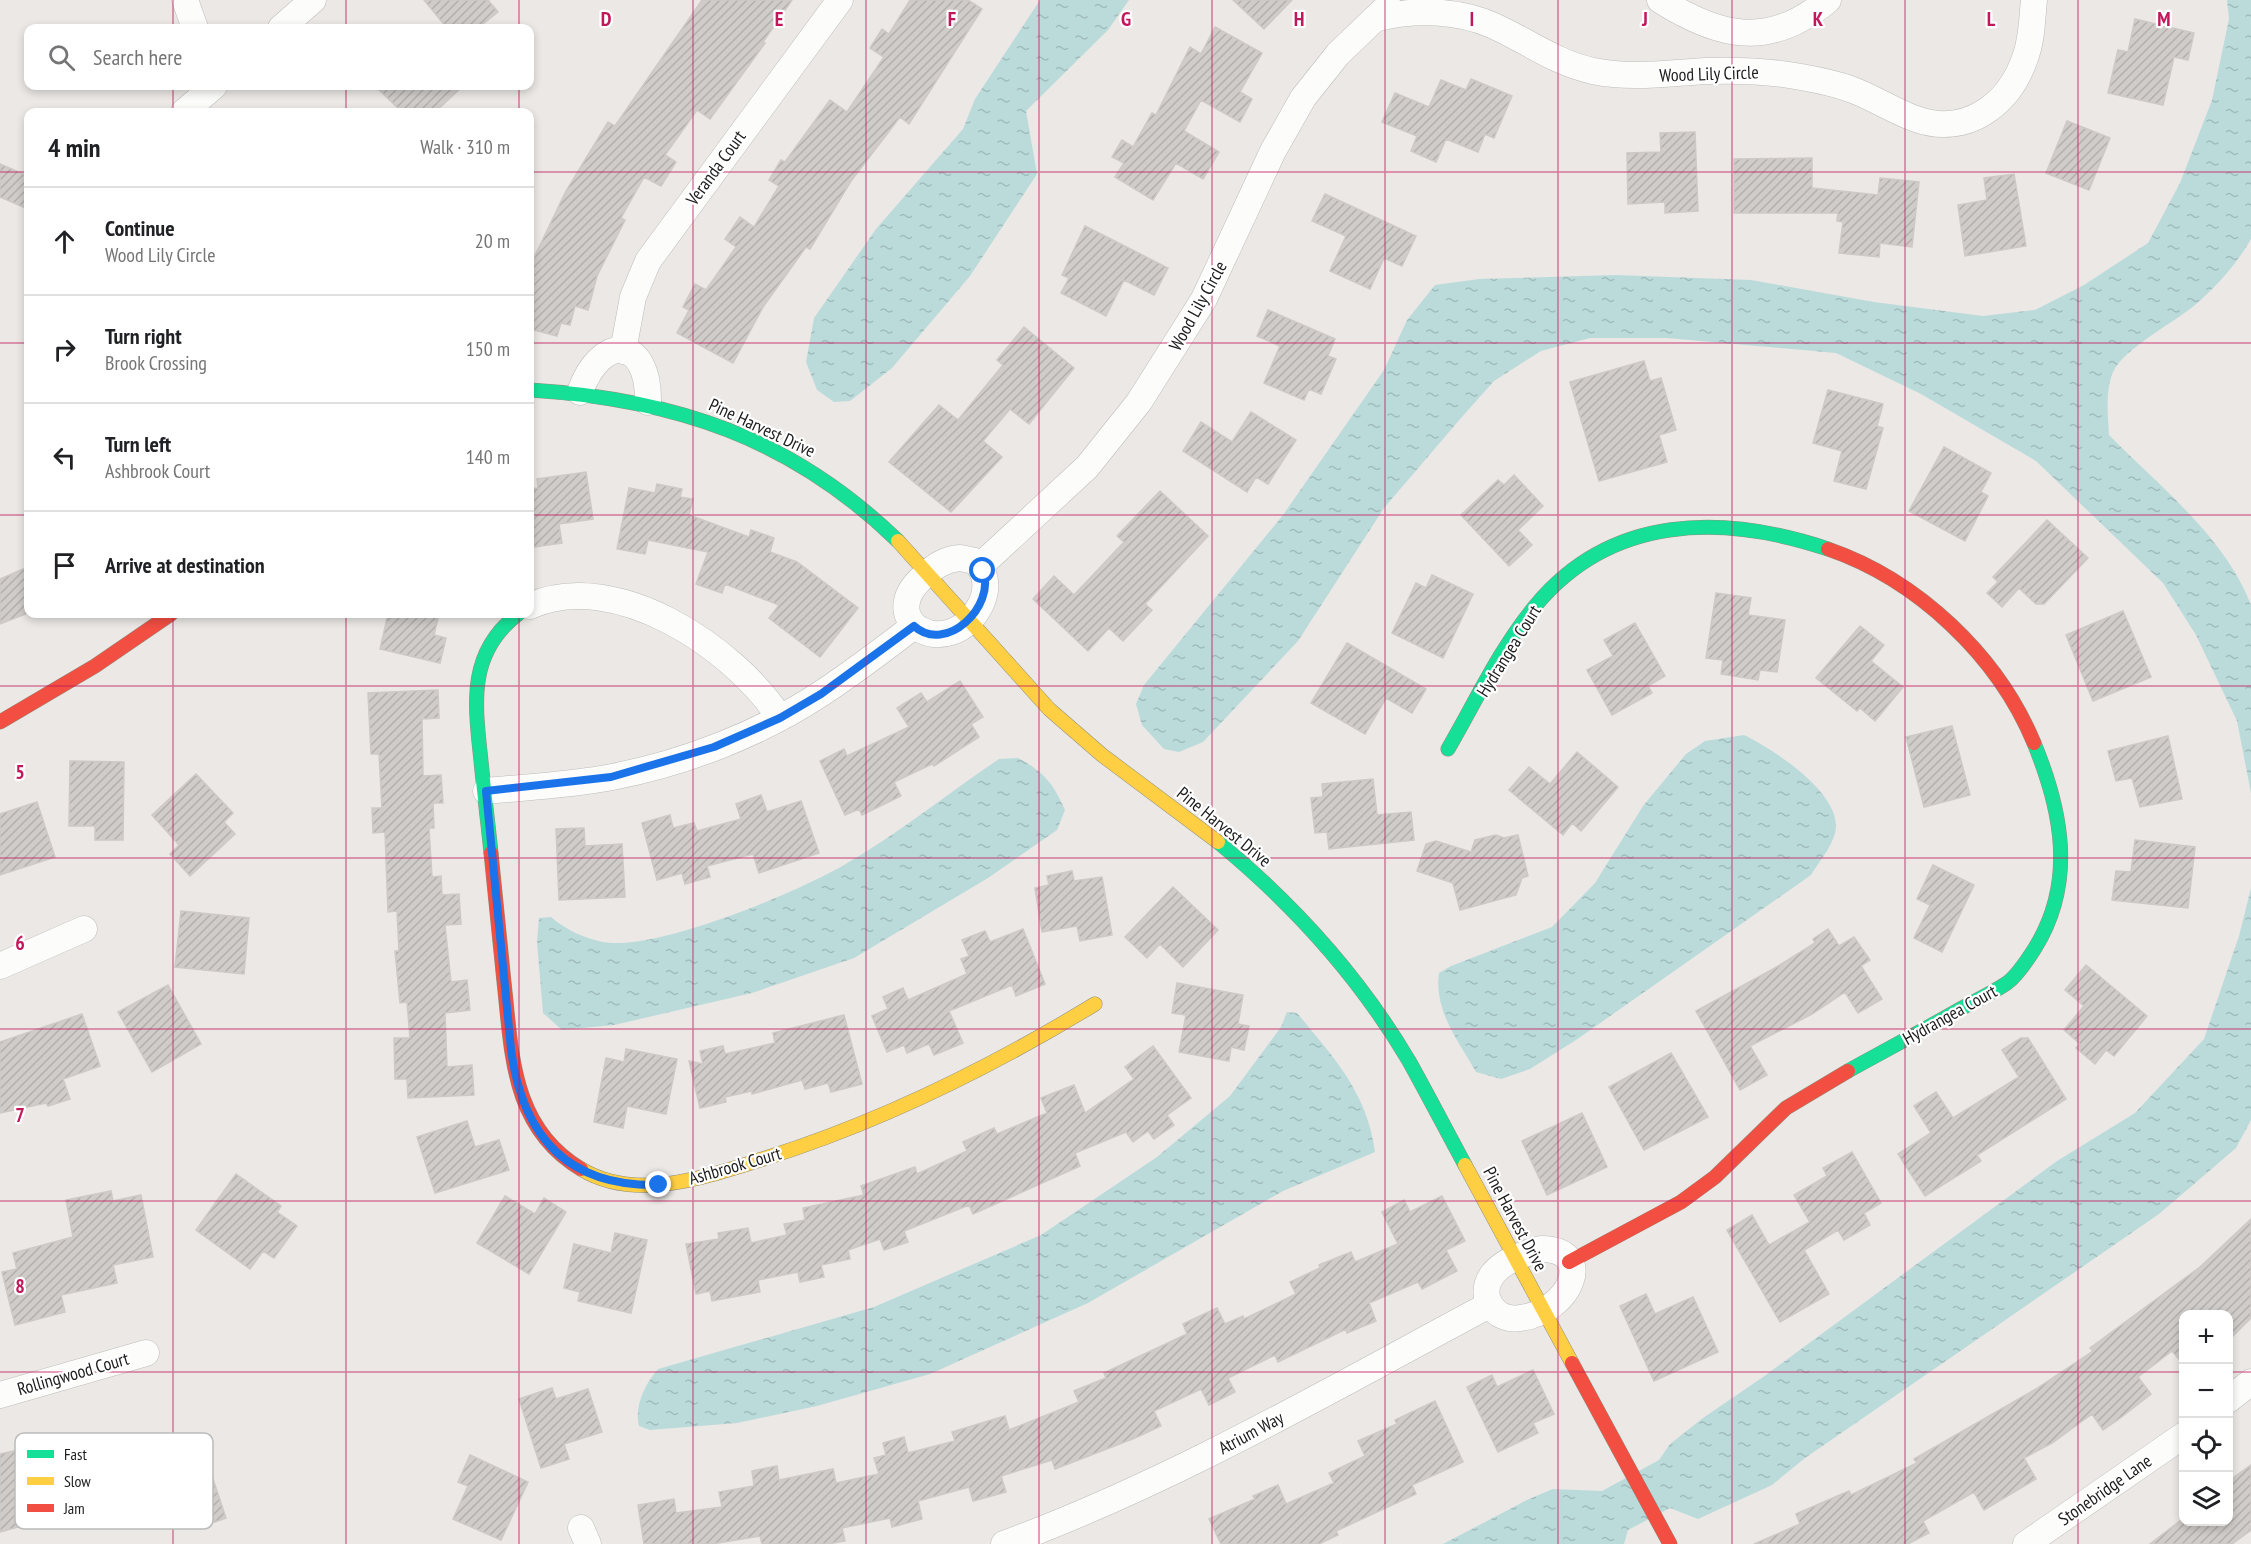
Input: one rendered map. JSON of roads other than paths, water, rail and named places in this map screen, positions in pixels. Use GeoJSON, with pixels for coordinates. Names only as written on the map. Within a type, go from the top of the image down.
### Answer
{"type":"FeatureCollection","features":[{"type":"Feature","properties":{"kind":"street"},"geometry":{"type":"LineString","coordinates":[[185,0],[194,24]]}},
{"type":"Feature","properties":{"kind":"street"},"geometry":{"type":"LineString","coordinates":[[286,24],[313,0]]}},
{"type":"Feature","properties":{"kind":"street","name":"Veranda Court"},"geometry":{"type":"LineString","coordinates":[[623,351],[633,297],[648,261],[840,0]]}},
{"type":"Feature","properties":{"kind":"street"},"geometry":{"type":"LineString","coordinates":[[1660,0],[1700,22],[1731,33],[1745,34],[1782,28],[1798,21],[1828,0]]}},
{"type":"Feature","properties":{"kind":"street","name":"Wood Lily Circle"},"geometry":{"type":"LineString","coordinates":[[980,566],[1087,467],[1140,402],[1204,299],[1274,151],[1303,98],[1338,54],[1386,9],[1467,17],[1496,27],[1555,59],[1610,74],[1648,76],[1737,70],[1814,79],[1849,88],[1916,120],[1948,124],[1978,118],[2002,100],[2012,87],[2026,57],[2034,0]]}},
{"type":"Feature","properties":{"kind":"street"},"geometry":{"type":"LineString","coordinates":[[189,108],[209,90]]}},
{"type":"Feature","properties":{"kind":"street"},"geometry":{"type":"LineString","coordinates":[[580,392],[587,371],[600,356],[623,351],[634,355],[641,363],[648,383],[648,402]]}},
{"type":"Feature","properties":{"kind":"street","name":"Pine Harvest Drive"},"geometry":{"type":"LineString","coordinates":[[534,390],[580,392],[648,402],[717,423],[806,467],[862,507],[886,529],[1050,710],[1100,753],[1226,849],[1284,901],[1339,961],[1387,1026],[1408,1060],[1670,1544]]}},
{"type":"Feature","properties":{"kind":"street","name":"Hydrangea Court"},"geometry":{"type":"LineString","coordinates":[[1448,749],[1530,612],[1570,571],[1617,543],[1646,533],[1676,527],[1731,526],[1778,533],[1838,552],[1916,596],[1961,635],[1998,678],[2028,731],[2052,790],[2062,843],[2063,867],[2060,892],[2054,914],[2035,953],[2009,982],[1798,1099],[1777,1114],[1716,1176],[1690,1197],[1569,1262]]}},
{"type":"Feature","properties":{"kind":"street"},"geometry":{"type":"LineString","coordinates":[[951,558],[967,558],[980,566],[985,577],[985,593],[978,609],[968,620],[951,632],[943,634],[927,634],[914,626],[908,614],[910,595],[928,573],[951,558]]}},
{"type":"Feature","properties":{"kind":"street"},"geometry":{"type":"LineString","coordinates":[[534,604],[545,599],[578,595],[627,605],[657,616],[682,629],[737,667],[768,699],[780,718]]}},
{"type":"Feature","properties":{"kind":"street","name":"Ashbrook Court"},"geometry":{"type":"LineString","coordinates":[[513,618],[500,628],[490,642],[477,672],[476,712],[511,1049],[520,1095],[528,1116],[552,1149],[574,1166],[604,1179],[642,1185],[675,1183],[830,1138],[956,1085],[1006,1059],[1095,1005]]}},
{"type":"Feature","properties":{"kind":"street"},"geometry":{"type":"LineString","coordinates":[[0,722],[53,693],[155,619]]}},
{"type":"Feature","properties":{"kind":"street"},"geometry":{"type":"LineString","coordinates":[[486,791],[576,782],[642,770],[714,747],[780,718],[821,694],[914,626]]}},
{"type":"Feature","properties":{"kind":"street"},"geometry":{"type":"LineString","coordinates":[[0,966],[84,929]]}},
{"type":"Feature","properties":{"kind":"street"},"geometry":{"type":"LineString","coordinates":[[1549,1249],[1557,1251],[1569,1262],[1572,1271],[1570,1287],[1560,1301],[1544,1311],[1514,1319],[1498,1314],[1489,1305],[1487,1290],[1492,1275],[1502,1265],[1532,1251],[1549,1249]]}},
{"type":"Feature","properties":{"kind":"street","name":"Atrium Way"},"geometry":{"type":"LineString","coordinates":[[1004,1544],[1092,1510],[1206,1457],[1489,1305]]}},
{"type":"Feature","properties":{"kind":"street","name":"Rollingwood Court"},"geometry":{"type":"LineString","coordinates":[[0,1395],[146,1353]]}},
{"type":"Feature","properties":{"kind":"street"},"geometry":{"type":"LineString","coordinates":[[2233,1397],[2251,1382]]}},
{"type":"Feature","properties":{"kind":"street","name":"Stonebridge Lane"},"geometry":{"type":"LineString","coordinates":[[2026,1544],[2179,1438]]}},
{"type":"Feature","properties":{"kind":"water"},"geometry":{"type":"Polygon","coordinates":[[[1040,0],[1129,0],[1108,30],[1026,111],[1037,174],[970,276],[892,368],[850,401],[834,402],[817,390],[806,362],[814,318],[876,229],[963,129],[975,99],[1040,0]]]}},
{"type":"Feature","properties":{"kind":"water"},"geometry":{"type":"Polygon","coordinates":[[[2227,0],[2251,0],[2251,239],[2232,266],[2203,298],[2138,345],[2119,363],[2110,380],[2108,411],[2109,435],[2208,535],[2240,580],[2251,605],[2251,793],[2237,721],[2196,635],[2163,583],[2036,461],[1921,394],[1836,353],[1667,338],[1590,338],[1541,351],[1494,381],[1384,508],[1298,641],[1203,742],[1179,752],[1164,749],[1142,725],[1136,704],[1144,685],[1283,515],[1384,370],[1407,320],[1435,285],[1479,279],[1616,275],[1751,280],[1874,302],[1983,316],[2035,310],[2084,285],[2148,243],[2180,183],[2212,100],[2229,19],[2227,0]]]}},
{"type":"Feature","properties":{"kind":"water"},"geometry":{"type":"Polygon","coordinates":[[[1744,735],[1771,750],[1801,772],[1815,785],[1833,812],[1836,826],[1833,839],[1811,875],[1576,1040],[1530,1069],[1501,1079],[1476,1072],[1444,1013],[1438,987],[1439,973],[1451,966],[1552,927],[1595,883],[1643,806],[1686,754],[1705,741],[1744,735]]]}},
{"type":"Feature","properties":{"kind":"water"},"geometry":{"type":"Polygon","coordinates":[[[1018,758],[1041,773],[1056,792],[1065,810],[1057,830],[988,878],[854,958],[752,993],[614,1025],[562,1030],[543,1013],[537,942],[539,918],[551,917],[582,936],[603,942],[626,943],[656,938],[726,917],[794,890],[844,865],[903,827],[999,759],[1018,758]]]}},
{"type":"Feature","properties":{"kind":"water"},"geometry":{"type":"Polygon","coordinates":[[[2251,888],[2251,1120],[2236,1148],[2159,1214],[1805,1458],[1772,1485],[1698,1519],[1670,1508],[1628,1530],[1624,1544],[1443,1544],[1553,1489],[1602,1491],[1659,1460],[1670,1444],[1703,1418],[1763,1377],[2057,1161],[2135,1113],[2204,1039],[2239,936],[2251,888]]]}},
{"type":"Feature","properties":{"kind":"water"},"geometry":{"type":"Polygon","coordinates":[[[1287,1012],[1297,1013],[1347,1077],[1365,1111],[1375,1152],[1283,1191],[1088,1303],[930,1374],[817,1406],[737,1423],[650,1430],[639,1426],[639,1403],[649,1381],[658,1369],[874,1307],[1041,1235],[1157,1157],[1230,1096],[1281,1027],[1287,1012]]]}}]}
